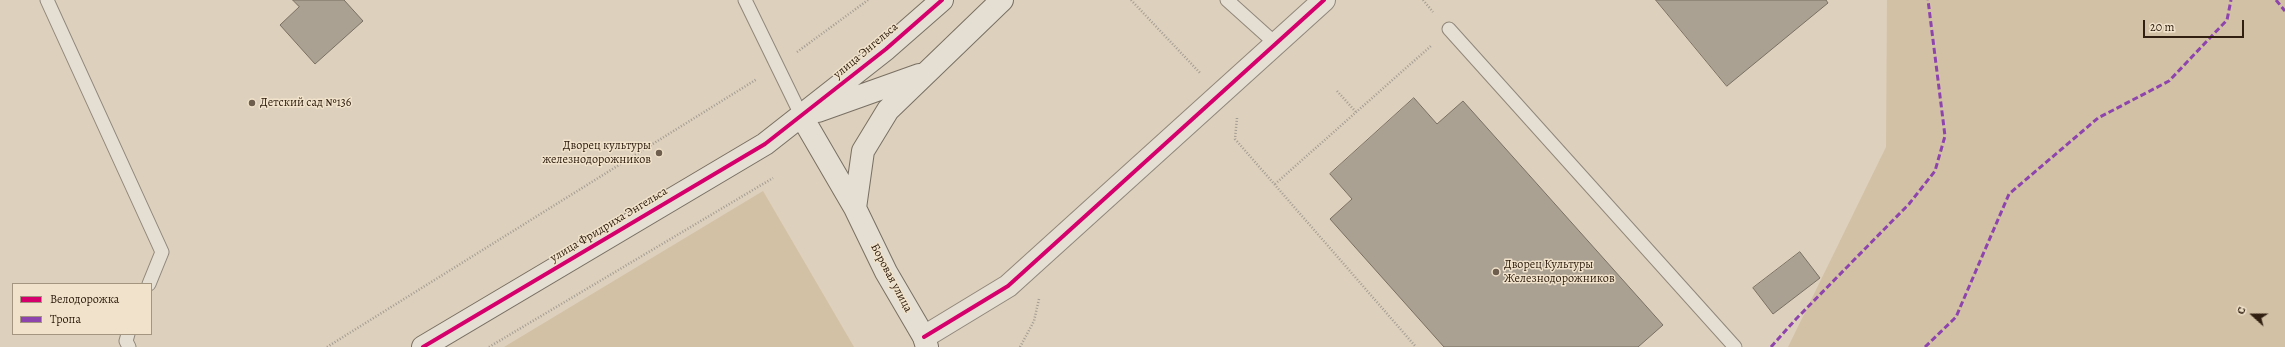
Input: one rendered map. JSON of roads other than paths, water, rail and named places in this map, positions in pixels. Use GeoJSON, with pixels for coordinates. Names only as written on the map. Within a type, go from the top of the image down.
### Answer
{"type":"FeatureCollection","features":[{"type":"Feature","properties":{"kind":"street","name":"улица Энгельса"},"geometry":{"type":"LineString","coordinates":[[802,117],[886,49],[942,0]]}},
{"type":"Feature","properties":{"kind":"street"},"geometry":{"type":"LineString","coordinates":[[855,208],[864,151],[888,110],[1002,0]]}},
{"type":"Feature","properties":{"kind":"street"},"geometry":{"type":"LineString","coordinates":[[925,342],[1008,286],[1324,0]]}},
{"type":"Feature","properties":{"kind":"street"},"geometry":{"type":"LineString","coordinates":[[802,117],[925,73]]}},
{"type":"Feature","properties":{"kind":"street","name":"Боровая улица"},"geometry":{"type":"LineString","coordinates":[[802,117],[855,208],[886,272],[925,342]]}},
{"type":"Feature","properties":{"kind":"street","name":"улица Фридриха Энгельса"},"geometry":{"type":"LineString","coordinates":[[423,347],[765,144],[802,117]]}},
{"type":"Feature","properties":{"kind":"lane"},"geometry":{"type":"LineString","coordinates":[[47,0],[162,252],[149,283]]}},
{"type":"Feature","properties":{"kind":"lane"},"geometry":{"type":"LineString","coordinates":[[745,0],[802,117]]}},
{"type":"Feature","properties":{"kind":"lane"},"geometry":{"type":"LineString","coordinates":[[1227,0],[1276,44]]}},
{"type":"Feature","properties":{"kind":"lane"},"geometry":{"type":"LineString","coordinates":[[1449,29],[1735,347]]}},
{"type":"Feature","properties":{"kind":"lane"},"geometry":{"type":"LineString","coordinates":[[128,335],[126,341],[129,347]]}},
{"type":"Feature","properties":{"kind":"place","name":"Детский сад №136"},"geometry":{"type":"Point","coordinates":[252,103]}},
{"type":"Feature","properties":{"kind":"place","name":"Дворец культуры железнодорожников"},"geometry":{"type":"Point","coordinates":[659,153]}},
{"type":"Feature","properties":{"kind":"place","name":"Дворец Культуры Железнодорожников"},"geometry":{"type":"Point","coordinates":[1496,272]}}]}
